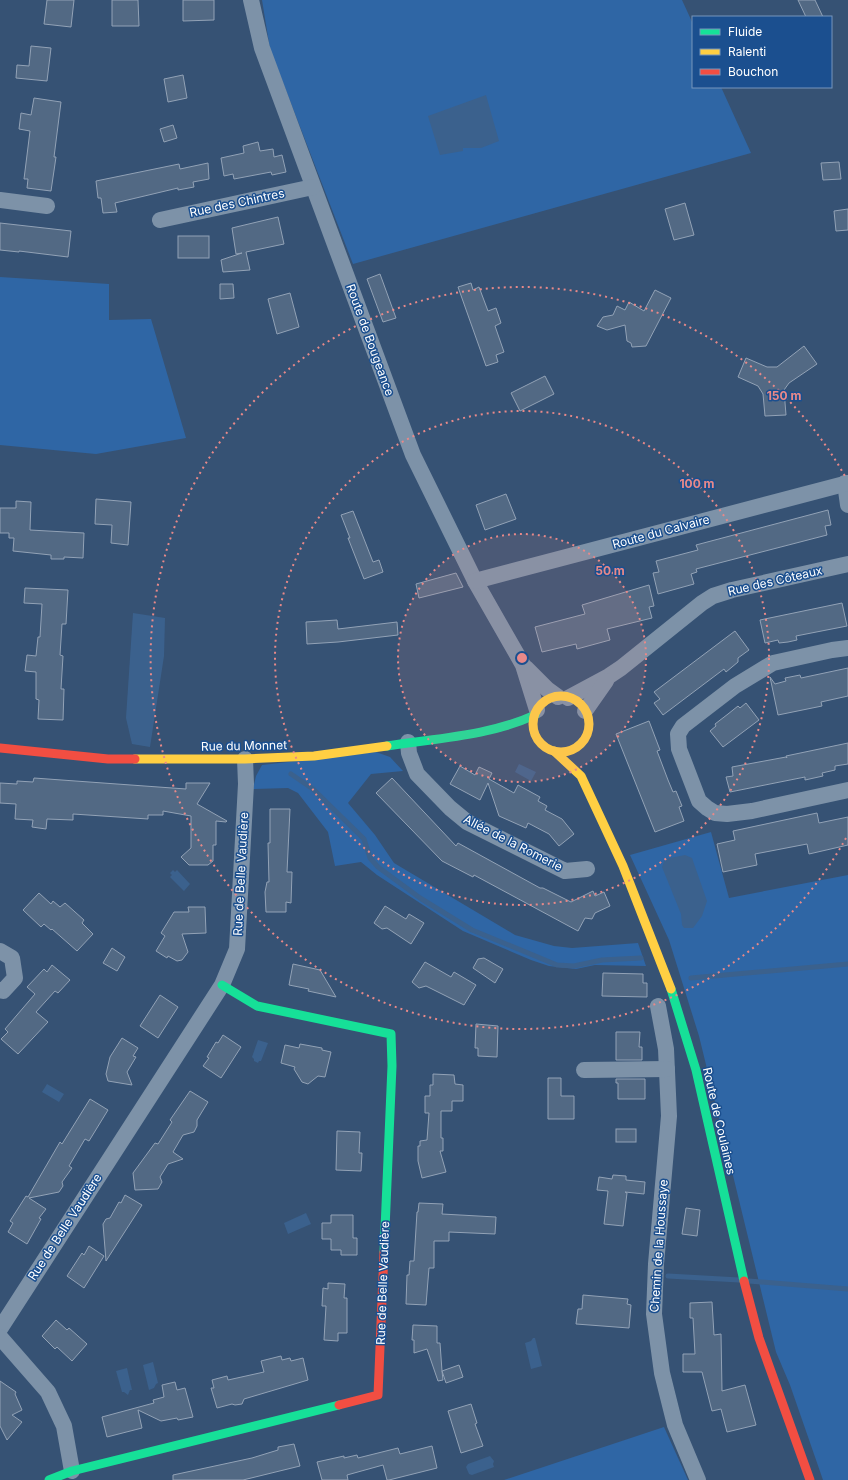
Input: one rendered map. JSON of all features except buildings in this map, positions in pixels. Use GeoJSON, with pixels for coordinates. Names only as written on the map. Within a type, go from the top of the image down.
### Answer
{"type":"FeatureCollection","features":[{"type":"Feature","properties":{"kind":"street","name":"Route de Bougeance"},"geometry":{"type":"LineString","coordinates":[[252,0],[262,48],[413,455],[475,581],[523,665],[536,713]]}},
{"type":"Feature","properties":{"kind":"street","name":"Rue des Chintres"},"geometry":{"type":"LineString","coordinates":[[160,220],[313,187]]}},
{"type":"Feature","properties":{"kind":"street"},"geometry":{"type":"LineString","coordinates":[[0,200],[47,206]]}},
{"type":"Feature","properties":{"kind":"street","name":"Route du Calvaire"},"geometry":{"type":"LineString","coordinates":[[475,581],[847,483]]}},
{"type":"Feature","properties":{"kind":"street"},"geometry":{"type":"LineString","coordinates":[[847,483],[848,505]]}},
{"type":"Feature","properties":{"kind":"street","name":"Rue des Côteaux"},"geometry":{"type":"LineString","coordinates":[[563,697],[609,676],[713,596],[732,590],[848,564]]}},
{"type":"Feature","properties":{"kind":"street"},"geometry":{"type":"LineString","coordinates":[[848,648],[773,663],[735,686],[684,726],[678,734],[679,749],[699,801],[715,813],[727,814],[752,811],[848,790]]}},
{"type":"Feature","properties":{"kind":"street","name":"Route de Bougeance"},"geometry":{"type":"LineString","coordinates":[[523,665],[548,689],[563,697]]}},
{"type":"Feature","properties":{"kind":"street","name":"Rue des Côteaux"},"geometry":{"type":"LineString","coordinates":[[585,711],[609,676]]}},
{"type":"Feature","properties":{"kind":"street"},"geometry":{"type":"LineString","coordinates":[[563,697],[580,704],[585,711],[588,720],[588,729],[585,738],[572,750],[563,752],[554,751],[545,747],[534,733],[533,724],[536,713],[545,701],[563,697]]}},
{"type":"Feature","properties":{"kind":"street","name":"Rue du Monnet"},"geometry":{"type":"LineString","coordinates":[[0,748],[108,759],[245,759],[314,756],[488,731],[517,723],[536,713]]}},
{"type":"Feature","properties":{"kind":"street","name":"Rue du Monnet"},"geometry":{"type":"LineString","coordinates":[[488,731],[511,735]]}},
{"type":"Feature","properties":{"kind":"street"},"geometry":{"type":"LineString","coordinates":[[526,738],[539,741]]}},
{"type":"Feature","properties":{"kind":"street","name":"Allée de la Romerie"},"geometry":{"type":"LineString","coordinates":[[408,742],[409,753],[417,774],[450,808],[467,822],[565,871],[587,869]]}},
{"type":"Feature","properties":{"kind":"street","name":"Route de Coulaines"},"geometry":{"type":"LineString","coordinates":[[581,776],[582,742]]}},
{"type":"Feature","properties":{"kind":"street","name":"Route de Coulaines"},"geometry":{"type":"LineString","coordinates":[[554,751],[581,776],[624,866],[672,988],[696,1070],[743,1276],[759,1338],[810,1480]]}},
{"type":"Feature","properties":{"kind":"street","name":"Rue de Belle Vaudière"},"geometry":{"type":"LineString","coordinates":[[0,1329],[222,985],[237,949],[246,784],[245,759]]}},
{"type":"Feature","properties":{"kind":"street"},"geometry":{"type":"LineString","coordinates":[[0,951],[12,958],[15,978],[3,991],[0,990]]}},
{"type":"Feature","properties":{"kind":"street","name":"Rue de Belle Vaudière"},"geometry":{"type":"LineString","coordinates":[[49,1480],[72,1471],[378,1395],[392,1066],[391,1034],[257,1006],[222,985]]}},
{"type":"Feature","properties":{"kind":"street","name":"Chemin de la Houssaye"},"geometry":{"type":"LineString","coordinates":[[658,1006],[666,1050],[669,1116],[656,1264],[654,1314],[662,1373],[675,1425],[698,1480]]}},
{"type":"Feature","properties":{"kind":"street"},"geometry":{"type":"LineString","coordinates":[[584,1070],[667,1069]]}},
{"type":"Feature","properties":{"kind":"street"},"geometry":{"type":"LineString","coordinates":[[0,1337],[48,1392],[64,1426],[72,1471]]}},
{"type":"Feature","properties":{"kind":"shaded area"},"geometry":{"type":"Polygon","coordinates":[[[262,0],[682,0],[692,22],[692,88],[721,88],[751,153],[353,264],[270,49],[262,0]]]}},
{"type":"Feature","properties":{"kind":"shaded area"},"geometry":{"type":"Polygon","coordinates":[[[486,95],[499,141],[481,148],[463,148],[463,151],[440,155],[428,116],[486,95]]]}},
{"type":"Feature","properties":{"kind":"shaded area"},"geometry":{"type":"Polygon","coordinates":[[[0,277],[109,284],[109,320],[151,319],[186,438],[96,454],[0,445],[0,277]]]}},
{"type":"Feature","properties":{"kind":"shaded area"},"geometry":{"type":"Polygon","coordinates":[[[133,613],[165,618],[164,656],[150,747],[132,744],[126,718],[133,613]]]}},
{"type":"Feature","properties":{"kind":"shaded area"},"geometry":{"type":"Polygon","coordinates":[[[376,752],[390,757],[403,771],[371,774],[348,803],[375,835],[394,863],[515,935],[554,946],[572,948],[638,943],[646,966],[595,965],[576,969],[549,966],[531,960],[463,931],[377,875],[361,862],[335,866],[328,832],[298,793],[288,788],[253,789],[256,776],[262,765],[376,752]]]}},
{"type":"Feature","properties":{"kind":"shaded area"},"geometry":{"type":"Polygon","coordinates":[[[519,764],[536,772],[531,781],[515,772],[519,764]]]}},
{"type":"Feature","properties":{"kind":"shaded area"},"geometry":{"type":"Polygon","coordinates":[[[711,832],[729,898],[848,875],[848,1480],[823,1480],[790,1385],[776,1352],[699,1036],[669,940],[630,855],[711,832]]]}},
{"type":"Feature","properties":{"kind":"shaded area"},"geometry":{"type":"Polygon","coordinates":[[[685,855],[692,858],[707,901],[702,916],[693,928],[684,928],[682,925],[681,914],[662,867],[665,859],[685,855]]]}},
{"type":"Feature","properties":{"kind":"shaded area"},"geometry":{"type":"Polygon","coordinates":[[[173,870],[175,872],[177,870],[190,884],[184,891],[170,877],[172,875],[170,873],[173,870]]]}},
{"type":"Feature","properties":{"kind":"shaded area"},"geometry":{"type":"Polygon","coordinates":[[[258,1040],[268,1043],[261,1061],[258,1063],[254,1061],[252,1057],[258,1040]]]}},
{"type":"Feature","properties":{"kind":"shaded area"},"geometry":{"type":"Polygon","coordinates":[[[47,1084],[64,1094],[59,1102],[42,1092],[47,1084]]]}},
{"type":"Feature","properties":{"kind":"shaded area"},"geometry":{"type":"Polygon","coordinates":[[[306,1213],[311,1224],[288,1234],[284,1223],[306,1213]]]}},
{"type":"Feature","properties":{"kind":"shaded area"},"geometry":{"type":"Polygon","coordinates":[[[535,1338],[542,1366],[531,1369],[525,1343],[531,1341],[535,1338]]]}},
{"type":"Feature","properties":{"kind":"shaded area"},"geometry":{"type":"Polygon","coordinates":[[[153,1362],[158,1383],[154,1388],[149,1390],[143,1365],[153,1362]]]}},
{"type":"Feature","properties":{"kind":"shaded area"},"geometry":{"type":"Polygon","coordinates":[[[127,1368],[132,1390],[130,1390],[128,1395],[122,1392],[116,1371],[127,1368]]]}},
{"type":"Feature","properties":{"kind":"shaded area"},"geometry":{"type":"Polygon","coordinates":[[[664,1427],[688,1480],[504,1480],[664,1427]]]}},
{"type":"Feature","properties":{"kind":"shaded area"},"geometry":{"type":"Polygon","coordinates":[[[490,1456],[494,1461],[494,1467],[472,1475],[469,1474],[466,1467],[468,1464],[490,1456]]]}},
{"type":"Feature","properties":{"kind":"waterway"},"geometry":{"type":"LineString","coordinates":[[291,774],[313,789],[364,839],[370,858],[378,867],[420,898],[472,930],[557,965],[574,966],[602,960],[641,958]]}},
{"type":"Feature","properties":{"kind":"waterway"},"geometry":{"type":"LineString","coordinates":[[691,978],[848,964]]}},
{"type":"Feature","properties":{"kind":"waterway"},"geometry":{"type":"LineString","coordinates":[[668,1276],[739,1280]]}},
{"type":"Feature","properties":{"kind":"waterway"},"geometry":{"type":"LineString","coordinates":[[749,1281],[848,1289]]}},
{"type":"Feature","properties":{"kind":"traffic: fast"},"geometry":{"type":"LineString","coordinates":[[387,746],[481,732],[500,728],[535,715]]}},
{"type":"Feature","properties":{"kind":"traffic: fast"},"geometry":{"type":"LineString","coordinates":[[222,985],[257,1006],[391,1034],[392,1066],[384,1252]]}},
{"type":"Feature","properties":{"kind":"traffic: fast"},"geometry":{"type":"LineString","coordinates":[[671,989],[696,1070],[744,1281]]}},
{"type":"Feature","properties":{"kind":"traffic: fast"},"geometry":{"type":"LineString","coordinates":[[49,1480],[72,1471],[339,1405]]}},
{"type":"Feature","properties":{"kind":"traffic: slow"},"geometry":{"type":"LineString","coordinates":[[561,696],[576,701],[584,709],[589,724],[584,739],[576,747],[561,752],[546,747],[538,739],[533,724],[538,709],[546,701],[561,696]]}},
{"type":"Feature","properties":{"kind":"traffic: slow"},"geometry":{"type":"LineString","coordinates":[[135,759],[245,759],[314,756],[387,746]]}},
{"type":"Feature","properties":{"kind":"traffic: slow"},"geometry":{"type":"LineString","coordinates":[[554,751],[581,776],[623,866],[671,989]]}},
{"type":"Feature","properties":{"kind":"traffic: jam"},"geometry":{"type":"LineString","coordinates":[[0,748],[108,759],[135,759]]}},
{"type":"Feature","properties":{"kind":"traffic: jam"},"geometry":{"type":"LineString","coordinates":[[339,1405],[378,1395],[384,1252]]}},
{"type":"Feature","properties":{"kind":"traffic: jam"},"geometry":{"type":"LineString","coordinates":[[744,1281],[759,1338],[810,1480]]}}]}
